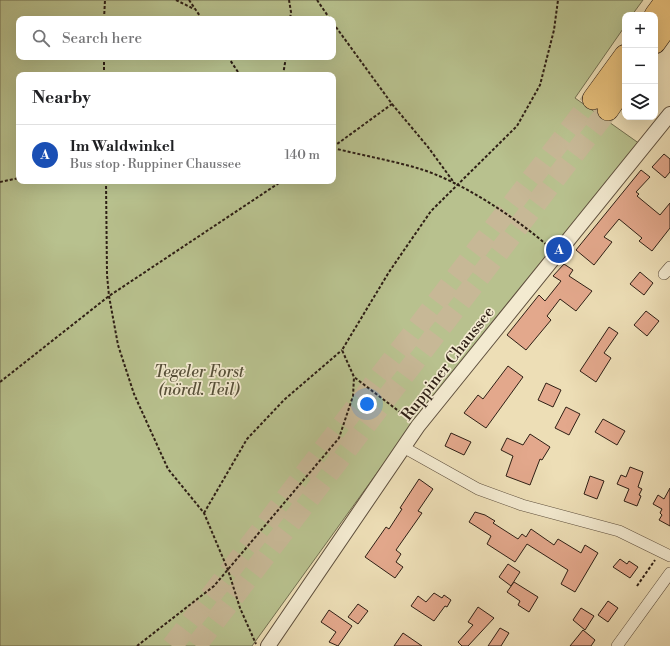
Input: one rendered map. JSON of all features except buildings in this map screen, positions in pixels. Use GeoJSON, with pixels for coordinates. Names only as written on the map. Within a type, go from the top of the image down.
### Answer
{"type":"FeatureCollection","features":[{"type":"Feature","properties":{"kind":"highway"},"geometry":{"type":"LineString","coordinates":[[657,12],[666,0]]}},
{"type":"Feature","properties":{"kind":"highway"},"geometry":{"type":"LineString","coordinates":[[658,39],[670,22]]}},
{"type":"Feature","properties":{"kind":"highway"},"geometry":{"type":"LineString","coordinates":[[622,61],[600,104],[622,87]]}},
{"type":"Feature","properties":{"kind":"street","name":"Ruppiner Chaussee"},"geometry":{"type":"LineString","coordinates":[[268,646],[418,426],[670,114]]}},
{"type":"Feature","properties":{"kind":"street"},"geometry":{"type":"LineString","coordinates":[[403,448],[478,489],[522,505],[619,531],[666,553]]}},
{"type":"Feature","properties":{"kind":"street"},"geometry":{"type":"LineString","coordinates":[[617,646],[670,573]]}},
{"type":"Feature","properties":{"kind":"path"},"geometry":{"type":"LineString","coordinates":[[104,16],[105,0]]}},
{"type":"Feature","properties":{"kind":"path"},"geometry":{"type":"LineString","coordinates":[[176,0],[195,9]]}},
{"type":"Feature","properties":{"kind":"path"},"geometry":{"type":"LineString","coordinates":[[189,0],[200,16]]}},
{"type":"Feature","properties":{"kind":"path"},"geometry":{"type":"LineString","coordinates":[[289,0],[290,16]]}},
{"type":"Feature","properties":{"kind":"path"},"geometry":{"type":"LineString","coordinates":[[316,0],[328,16]]}},
{"type":"Feature","properties":{"kind":"path"},"geometry":{"type":"LineString","coordinates":[[204,513],[247,439],[284,400],[342,350],[389,272],[431,211],[517,126],[540,85],[554,30],[558,0]]}},
{"type":"Feature","properties":{"kind":"path"},"geometry":{"type":"LineString","coordinates":[[336,27],[392,104],[428,147],[456,185]]}},
{"type":"Feature","properties":{"kind":"path"},"geometry":{"type":"LineString","coordinates":[[104,60],[104,72]]}},
{"type":"Feature","properties":{"kind":"path"},"geometry":{"type":"LineString","coordinates":[[230,60],[238,72]]}},
{"type":"Feature","properties":{"kind":"path"},"geometry":{"type":"LineString","coordinates":[[284,72],[286,60]]}},
{"type":"Feature","properties":{"kind":"path"},"geometry":{"type":"LineString","coordinates":[[336,146],[392,104]]}},
{"type":"Feature","properties":{"kind":"path"},"geometry":{"type":"LineString","coordinates":[[336,149],[418,168],[456,185],[525,226],[557,253]]}},
{"type":"Feature","properties":{"kind":"path"},"geometry":{"type":"LineString","coordinates":[[0,182],[16,179]]}},
{"type":"Feature","properties":{"kind":"path"},"geometry":{"type":"LineString","coordinates":[[106,184],[107,274],[109,296],[118,345],[134,394],[153,439],[168,469],[204,513],[228,570],[240,608],[257,646]]}},
{"type":"Feature","properties":{"kind":"path"},"geometry":{"type":"LineString","coordinates":[[0,382],[109,296],[277,184]]}},
{"type":"Feature","properties":{"kind":"path"},"geometry":{"type":"LineString","coordinates":[[137,646],[214,586],[339,438],[353,396],[354,377],[342,350]]}},
{"type":"Feature","properties":{"kind":"path"},"geometry":{"type":"LineString","coordinates":[[354,377],[418,426]]}},
{"type":"Feature","properties":{"kind":"path"},"geometry":{"type":"LineString","coordinates":[[637,586],[666,553]]}},
{"type":"Feature","properties":{"kind":"green space","name":"Tegeler Forst (nördl. Teil)"},"geometry":{"type":"Polygon","coordinates":[[[0,0],[643,0],[634,12],[622,12],[622,30],[575,98],[640,144],[421,412],[252,646],[0,646],[0,0]]]}},
{"type":"Feature","properties":{"kind":"tunnel"},"geometry":{"type":"LineString","coordinates":[[172,646],[593,99]]}},
{"type":"Feature","properties":{"kind":"tunnel"},"geometry":{"type":"LineString","coordinates":[[196,646],[608,110]]}},
{"type":"Feature","properties":{"kind":"place","name":"Im Waldwinkel"},"geometry":{"type":"Point","coordinates":[559,250]}}]}
